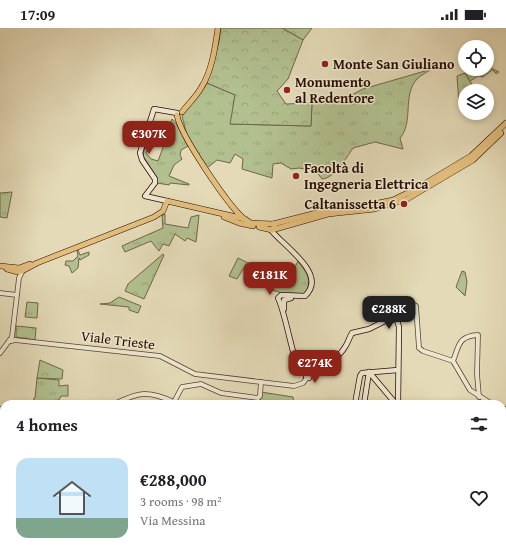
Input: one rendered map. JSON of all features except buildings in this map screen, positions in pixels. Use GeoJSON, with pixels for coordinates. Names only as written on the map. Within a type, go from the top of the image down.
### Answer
{"type":"FeatureCollection","features":[{"type":"Feature","properties":{"kind":"main road"},"geometry":{"type":"LineString","coordinates":[[179,113],[199,92],[206,79],[213,55],[218,28]]}},
{"type":"Feature","properties":{"kind":"main road"},"geometry":{"type":"LineString","coordinates":[[179,113],[154,109],[140,149],[142,160],[155,179],[155,184],[145,196],[236,220],[239,216]]}},
{"type":"Feature","properties":{"kind":"main road"},"geometry":{"type":"LineString","coordinates":[[179,113],[185,137],[235,208],[239,216],[259,227]]}},
{"type":"Feature","properties":{"kind":"main road"},"geometry":{"type":"LineString","coordinates":[[250,223],[272,228],[328,210],[374,204],[398,198],[471,156],[506,123]]}},
{"type":"Feature","properties":{"kind":"main road"},"geometry":{"type":"LineString","coordinates":[[229,217],[239,223],[272,228],[328,214],[375,208],[406,199],[473,160],[506,128]]}},
{"type":"Feature","properties":{"kind":"main road"},"geometry":{"type":"LineString","coordinates":[[0,267],[20,270],[38,263],[154,217],[163,211],[168,201]]}},
{"type":"Feature","properties":{"kind":"main road"},"geometry":{"type":"LineString","coordinates":[[229,217],[234,213],[235,208]]}},
{"type":"Feature","properties":{"kind":"main road"},"geometry":{"type":"LineString","coordinates":[[272,228],[311,275],[311,284],[306,295],[283,299],[284,315],[298,367],[308,376],[317,372],[344,349],[352,333],[369,329],[385,321],[395,321],[399,330],[397,400]]}},
{"type":"Feature","properties":{"kind":"main road"},"geometry":{"type":"LineString","coordinates":[[356,400],[360,376],[362,373],[398,370]]}},
{"type":"Feature","properties":{"kind":"main road"},"geometry":{"type":"LineString","coordinates":[[365,400],[369,372]]}},
{"type":"Feature","properties":{"kind":"main road"},"geometry":{"type":"LineString","coordinates":[[369,372],[394,400]]}},
{"type":"Feature","properties":{"kind":"street"},"geometry":{"type":"LineString","coordinates":[[0,353],[13,340],[20,270]]}},
{"type":"Feature","properties":{"kind":"street"},"geometry":{"type":"LineString","coordinates":[[0,293],[17,293]]}},
{"type":"Feature","properties":{"kind":"street"},"geometry":{"type":"LineString","coordinates":[[395,321],[402,304],[407,302],[414,304],[418,311],[417,342],[419,348],[423,351],[453,361],[470,390],[485,400]]}},
{"type":"Feature","properties":{"kind":"street"},"geometry":{"type":"LineString","coordinates":[[453,361],[456,349],[460,342],[478,335],[477,369],[479,397]]}},
{"type":"Feature","properties":{"kind":"street","name":"Viale Trieste"},"geometry":{"type":"LineString","coordinates":[[13,340],[160,356],[195,374],[297,385],[303,383],[308,376]]}},
{"type":"Feature","properties":{"kind":"street"},"geometry":{"type":"LineString","coordinates":[[176,400],[182,387],[201,384],[221,393],[258,398],[260,396],[261,382]]}},
{"type":"Feature","properties":{"kind":"street"},"geometry":{"type":"LineString","coordinates":[[125,400],[143,393],[155,394],[168,400]]}},
{"type":"Feature","properties":{"kind":"green space"},"geometry":{"type":"Polygon","coordinates":[[[221,28],[282,28],[303,40],[288,79],[277,91],[286,104],[312,103],[311,126],[230,124],[235,95],[207,83],[219,42],[221,28]]]}},
{"type":"Feature","properties":{"kind":"green space"},"geometry":{"type":"Polygon","coordinates":[[[282,28],[312,28],[303,40],[282,28]]]}},
{"type":"Feature","properties":{"kind":"green space"},"geometry":{"type":"Polygon","coordinates":[[[432,69],[417,79],[410,93],[408,117],[404,132],[400,138],[403,149],[375,142],[353,148],[336,171],[327,178],[322,179],[316,171],[299,168],[291,169],[281,163],[273,164],[272,178],[242,169],[243,159],[235,154],[230,163],[217,160],[207,168],[187,136],[182,116],[207,83],[235,95],[231,124],[311,126],[312,103],[338,102],[363,89],[432,69]]]}},
{"type":"Feature","properties":{"kind":"green space"},"geometry":{"type":"Polygon","coordinates":[[[494,70],[499,72],[496,74],[494,71],[494,70]]]}},
{"type":"Feature","properties":{"kind":"green space"},"geometry":{"type":"Polygon","coordinates":[[[457,76],[467,76],[472,84],[458,84],[458,90],[457,76]]]}},
{"type":"Feature","properties":{"kind":"green space"},"geometry":{"type":"Polygon","coordinates":[[[467,76],[478,76],[470,81],[467,76]]]}},
{"type":"Feature","properties":{"kind":"green space"},"geometry":{"type":"Polygon","coordinates":[[[172,119],[177,125],[188,146],[181,150],[180,155],[182,159],[174,165],[169,176],[189,185],[170,183],[169,185],[157,183],[156,176],[143,156],[147,135],[152,133],[146,153],[151,159],[158,161],[170,129],[168,128],[172,119]]]}},
{"type":"Feature","properties":{"kind":"green space"},"geometry":{"type":"Polygon","coordinates":[[[12,192],[7,218],[0,217],[0,193],[12,192]]]}},
{"type":"Feature","properties":{"kind":"green space"},"geometry":{"type":"Polygon","coordinates":[[[165,214],[165,224],[188,228],[191,217],[199,215],[196,242],[187,238],[185,241],[175,234],[169,246],[163,244],[159,251],[151,241],[125,252],[122,246],[163,228],[162,216],[165,214]]]}},
{"type":"Feature","properties":{"kind":"green space"},"geometry":{"type":"Polygon","coordinates":[[[78,250],[80,255],[89,252],[89,255],[80,260],[79,258],[78,268],[72,273],[69,266],[65,265],[66,261],[73,261],[78,256],[78,250]]]}},
{"type":"Feature","properties":{"kind":"green space"},"geometry":{"type":"Polygon","coordinates":[[[163,254],[164,255],[144,299],[125,291],[128,284],[163,254]]]}},
{"type":"Feature","properties":{"kind":"green space"},"geometry":{"type":"Polygon","coordinates":[[[238,258],[260,269],[261,275],[268,278],[271,273],[289,279],[298,261],[308,277],[309,281],[307,289],[304,294],[282,293],[272,290],[273,287],[263,282],[261,286],[256,284],[259,274],[246,268],[243,269],[237,279],[229,276],[238,258]]]}},
{"type":"Feature","properties":{"kind":"green space"},"geometry":{"type":"Polygon","coordinates":[[[462,271],[465,272],[467,282],[465,296],[456,287],[462,271]]]}},
{"type":"Feature","properties":{"kind":"green space"},"geometry":{"type":"Polygon","coordinates":[[[119,297],[141,306],[138,313],[129,310],[129,307],[100,304],[110,303],[119,297]]]}},
{"type":"Feature","properties":{"kind":"green space"},"geometry":{"type":"Polygon","coordinates":[[[27,302],[38,303],[37,318],[25,317],[27,302]]]}},
{"type":"Feature","properties":{"kind":"green space"},"geometry":{"type":"Polygon","coordinates":[[[16,326],[36,328],[35,340],[16,337],[16,326]]]}},
{"type":"Feature","properties":{"kind":"green space"},"geometry":{"type":"Polygon","coordinates":[[[40,360],[63,370],[62,379],[37,378],[40,360]]]}},
{"type":"Feature","properties":{"kind":"green space"},"geometry":{"type":"Polygon","coordinates":[[[37,378],[59,380],[59,386],[68,385],[68,396],[61,396],[59,400],[34,400],[37,378]]]}},
{"type":"Feature","properties":{"kind":"green space"},"geometry":{"type":"Polygon","coordinates":[[[261,392],[293,397],[293,400],[260,400],[261,392]]]}},
{"type":"Feature","properties":{"kind":"place","name":"Monte San Giuliano"},"geometry":{"type":"Point","coordinates":[325,64]}},
{"type":"Feature","properties":{"kind":"place","name":"Monumento al Redentore"},"geometry":{"type":"Point","coordinates":[287,90]}},
{"type":"Feature","properties":{"kind":"place","name":"Facoltà di Ingegneria Elettrica"},"geometry":{"type":"Point","coordinates":[296,176]}},
{"type":"Feature","properties":{"kind":"place","name":"Caltanissetta 6"},"geometry":{"type":"Point","coordinates":[404,204]}}]}
